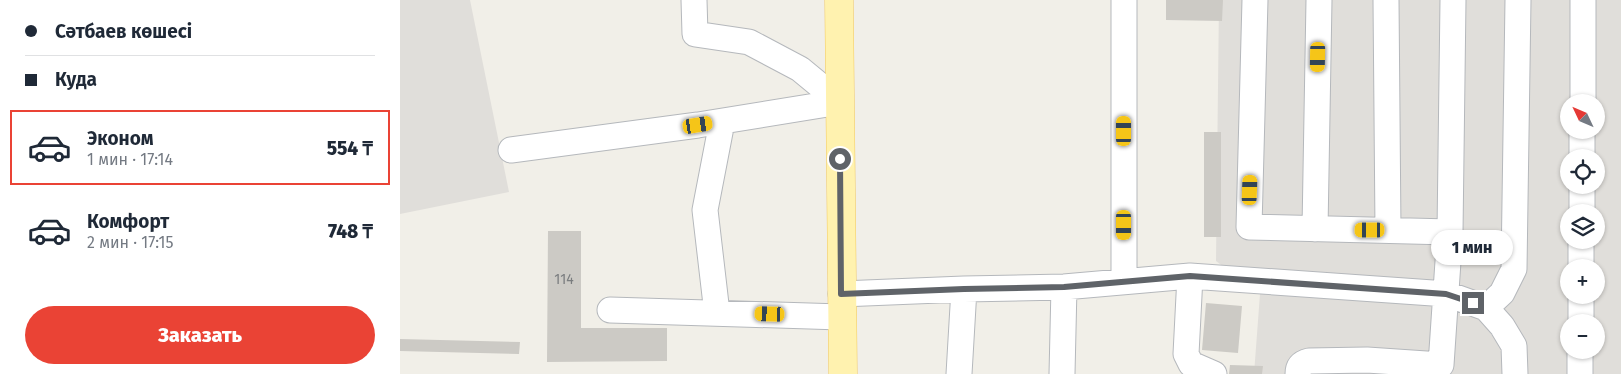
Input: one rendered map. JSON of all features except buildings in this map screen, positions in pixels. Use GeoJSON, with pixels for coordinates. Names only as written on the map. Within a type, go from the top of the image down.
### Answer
{"type":"FeatureCollection","features":[{"type":"Feature","properties":{"kind":"main road"},"geometry":{"type":"LineString","coordinates":[[839,0],[840,372]]}},
{"type":"Feature","properties":{"kind":"lane"},"geometry":{"type":"LineString","coordinates":[[694,0],[695,34],[749,42],[800,69],[840,102]]}},
{"type":"Feature","properties":{"kind":"lane"},"geometry":{"type":"LineString","coordinates":[[1124,0],[1124,282]]}},
{"type":"Feature","properties":{"kind":"lane"},"geometry":{"type":"LineString","coordinates":[[1255,0],[1249,227],[1450,232]]}},
{"type":"Feature","properties":{"kind":"lane"},"geometry":{"type":"LineString","coordinates":[[1315,229],[1320,0]]}},
{"type":"Feature","properties":{"kind":"lane"},"geometry":{"type":"LineString","coordinates":[[1386,0],[1388,230]]}},
{"type":"Feature","properties":{"kind":"lane"},"geometry":{"type":"LineString","coordinates":[[1298,374],[1298,368],[1302,363],[1309,361],[1366,367],[1440,369],[1450,232],[1453,0]]}},
{"type":"Feature","properties":{"kind":"lane"},"geometry":{"type":"LineString","coordinates":[[1486,308],[1502,294],[1514,269],[1518,0]]}},
{"type":"Feature","properties":{"kind":"lane"},"geometry":{"type":"LineString","coordinates":[[1582,94],[1583,0]]}},
{"type":"Feature","properties":{"kind":"lane"},"geometry":{"type":"LineString","coordinates":[[511,150],[722,122],[840,102]]}},
{"type":"Feature","properties":{"kind":"lane"},"geometry":{"type":"LineString","coordinates":[[717,313],[705,210],[722,122]]}},
{"type":"Feature","properties":{"kind":"lane"},"geometry":{"type":"LineString","coordinates":[[1190,276],[1186,354],[1191,364],[1214,374]]}},
{"type":"Feature","properties":{"kind":"lane"},"geometry":{"type":"LineString","coordinates":[[610,310],[717,313],[841,306],[964,289],[1064,287],[1190,276],[1446,294],[1486,308],[1502,326],[1514,346],[1515,374]]}},
{"type":"Feature","properties":{"kind":"lane"},"geometry":{"type":"LineString","coordinates":[[1062,374],[1064,287]]}},
{"type":"Feature","properties":{"kind":"lane"},"geometry":{"type":"LineString","coordinates":[[959,374],[964,289]]}},
{"type":"Feature","properties":{"kind":"lane"},"geometry":{"type":"LineString","coordinates":[[1580,359],[1580,374]]}},
{"type":"Feature","properties":{"kind":"shaded area"},"geometry":{"type":"Polygon","coordinates":[[[400,0],[470,0],[509,192],[400,214],[400,0]]]}},
{"type":"Feature","properties":{"kind":"shaded area"},"geometry":{"type":"Polygon","coordinates":[[[1219,0],[1621,0],[1621,374],[1254,374],[1260,294],[1216,261],[1219,0]]]}},
{"type":"Feature","properties":{"kind":"route"},"geometry":{"type":"LineString","coordinates":[[840,159],[841,294],[1064,287],[1190,276],[1446,294],[1473,303]]}}]}
